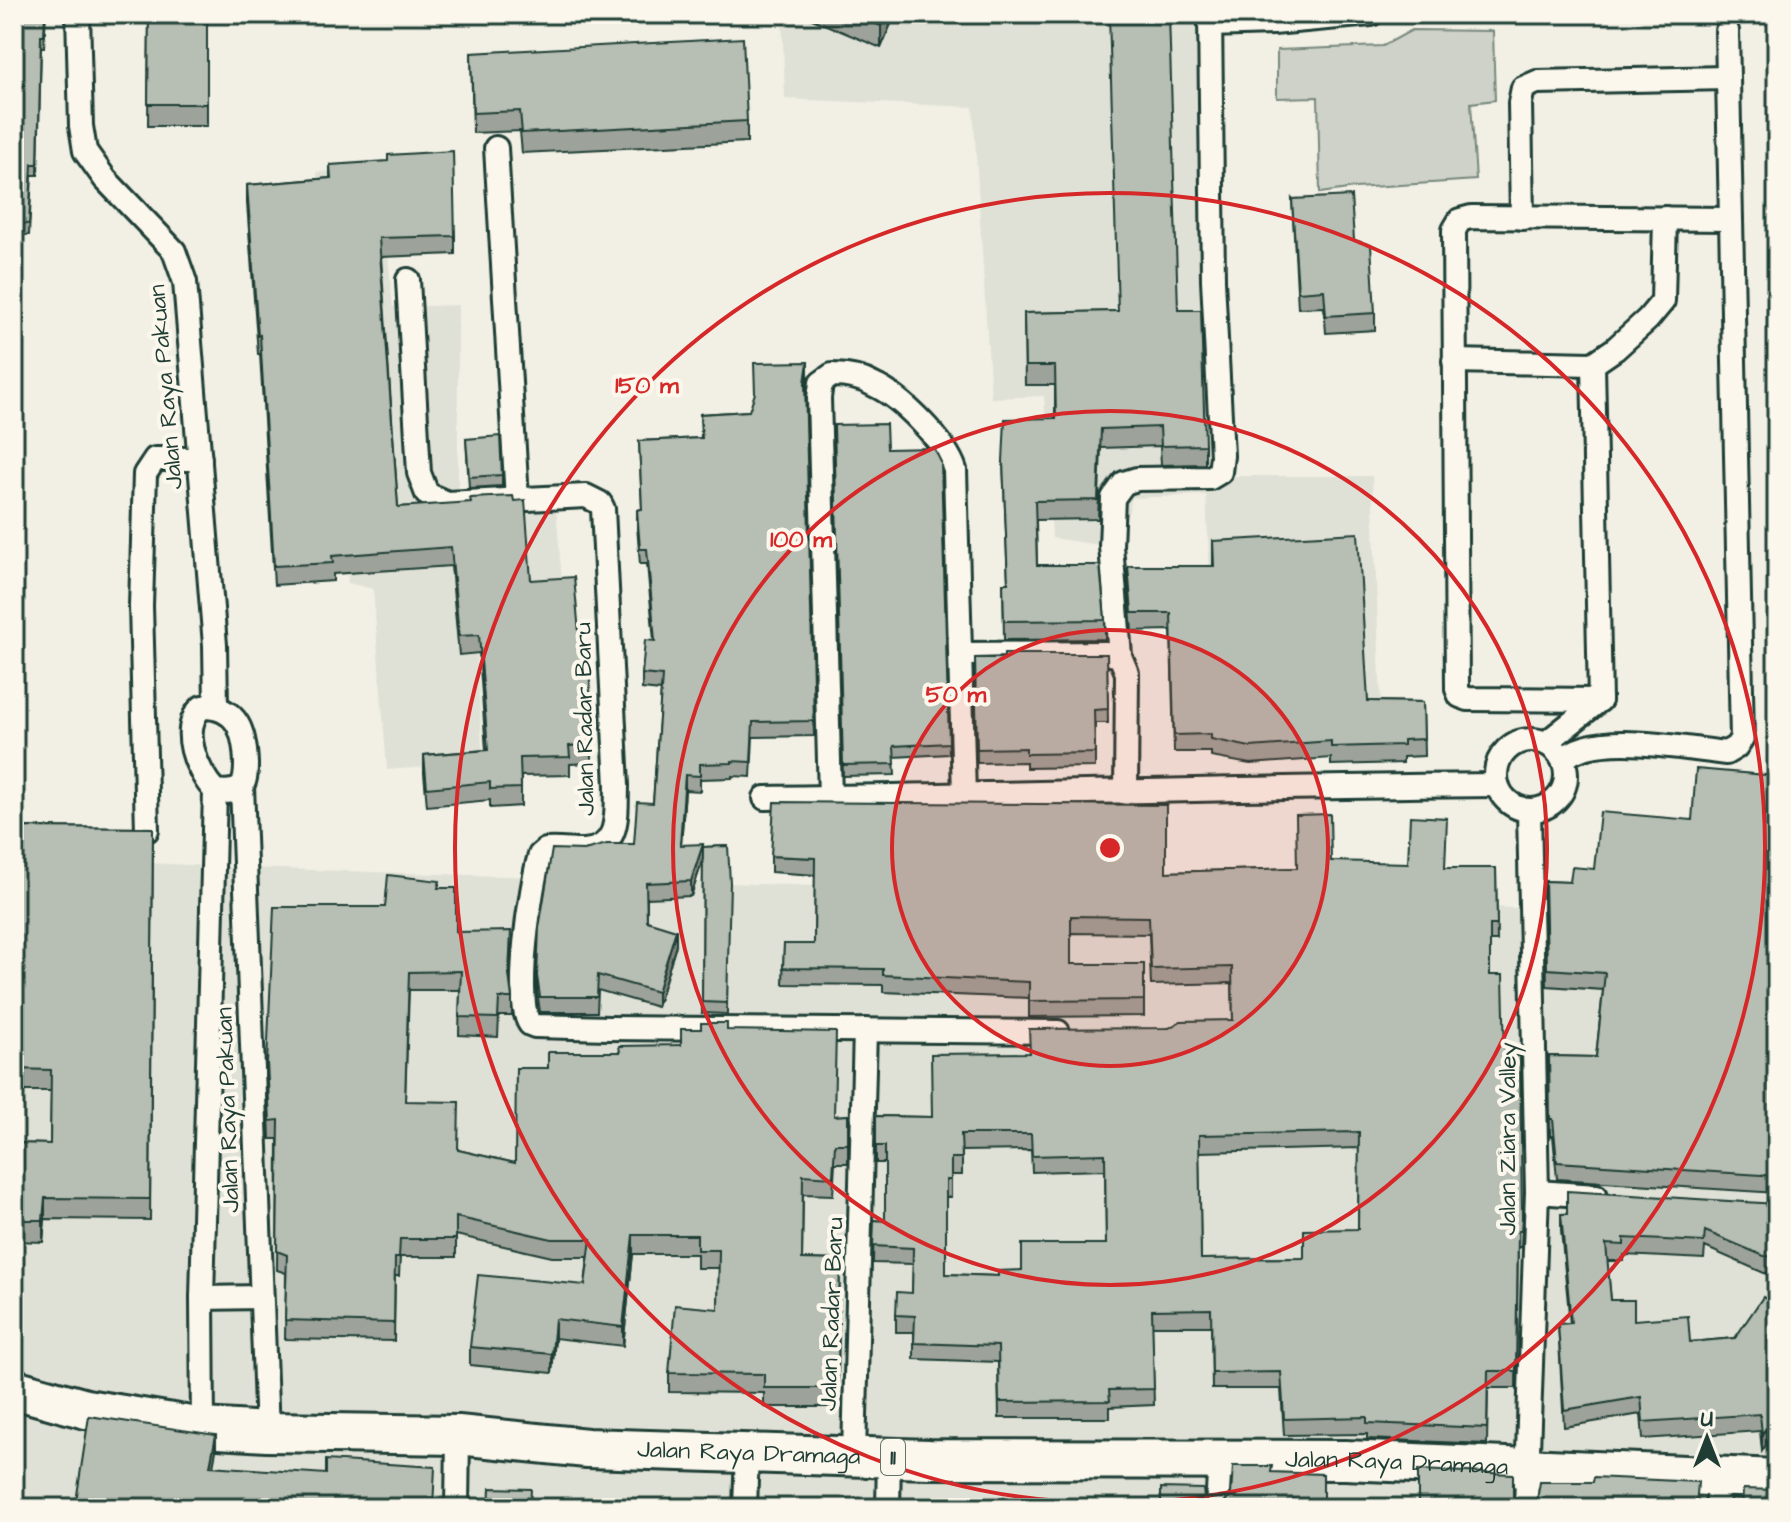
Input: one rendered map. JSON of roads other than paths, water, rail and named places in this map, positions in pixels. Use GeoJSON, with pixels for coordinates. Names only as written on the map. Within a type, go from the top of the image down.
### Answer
{"type":"FeatureCollection","features":[{"type":"Feature","properties":{"kind":"highway","name":"Jalan Raya Dramaga"},"geometry":{"type":"LineString","coordinates":[[14,1389],[86,1409],[203,1428],[267,1432],[458,1435],[587,1448],[991,1460],[1220,1459],[1526,1467],[1719,1492],[1777,1479]]}},
{"type":"Feature","properties":{"kind":"street","name":"Jalan Raya Pakuan"},"geometry":{"type":"LineString","coordinates":[[78,14],[81,126],[85,151],[105,179],[174,251],[185,282],[215,645],[209,707]]}},
{"type":"Feature","properties":{"kind":"street"},"geometry":{"type":"LineString","coordinates":[[1126,793],[1127,673],[1120,656],[1111,546],[1113,498],[1124,483],[1137,479],[1210,478],[1220,472],[1222,456],[1213,280],[1210,20],[1273,23],[1371,14]]}},
{"type":"Feature","properties":{"kind":"street"},"geometry":{"type":"LineString","coordinates":[[1563,760],[1576,749],[1610,744],[1726,753],[1736,747],[1742,738],[1727,31]]}},
{"type":"Feature","properties":{"kind":"street"},"geometry":{"type":"LineString","coordinates":[[1522,218],[1520,103],[1523,88],[1537,82],[1727,78]]}},
{"type":"Feature","properties":{"kind":"street"},"geometry":{"type":"LineString","coordinates":[[496,148],[517,499]]}},
{"type":"Feature","properties":{"kind":"street"},"geometry":{"type":"LineString","coordinates":[[1600,700],[1468,699],[1460,696],[1457,676],[1454,230],[1460,220],[1471,217],[1730,219]]}},
{"type":"Feature","properties":{"kind":"street"},"geometry":{"type":"LineString","coordinates":[[1454,361],[1593,364],[1633,334],[1663,301],[1665,218]]}},
{"type":"Feature","properties":{"kind":"street","name":"Jalan Radar Baru"},"geometry":{"type":"LineString","coordinates":[[408,280],[419,473],[427,494],[447,503],[586,496],[593,498],[603,509],[617,786],[615,824],[603,847],[587,851],[546,850],[540,855],[526,917],[526,1020],[535,1026],[1075,1032]]}},
{"type":"Feature","properties":{"kind":"street"},"geometry":{"type":"LineString","coordinates":[[1593,364],[1600,700]]}},
{"type":"Feature","properties":{"kind":"street"},"geometry":{"type":"LineString","coordinates":[[830,797],[819,398],[821,383],[826,377],[842,375],[876,385],[931,432],[952,460],[955,470],[964,796]]}},
{"type":"Feature","properties":{"kind":"street"},"geometry":{"type":"LineString","coordinates":[[147,830],[141,606],[145,474],[155,459],[200,459]]}},
{"type":"Feature","properties":{"kind":"street"},"geometry":{"type":"LineString","coordinates":[[961,654],[1106,653],[1120,656]]}},
{"type":"Feature","properties":{"kind":"street"},"geometry":{"type":"LineString","coordinates":[[1546,743],[1600,700]]}},
{"type":"Feature","properties":{"kind":"street"},"geometry":{"type":"LineString","coordinates":[[209,707],[229,713],[245,739],[246,771],[242,786],[230,792],[215,791],[196,765],[192,721],[195,713],[209,707]]}},
{"type":"Feature","properties":{"kind":"street"},"geometry":{"type":"LineString","coordinates":[[1525,740],[1546,743],[1563,760],[1566,778],[1562,793],[1550,805],[1529,810],[1508,802],[1497,785],[1498,763],[1509,748],[1525,740]]}},
{"type":"Feature","properties":{"kind":"street"},"geometry":{"type":"LineString","coordinates":[[765,798],[1497,785]]}},
{"type":"Feature","properties":{"kind":"street","name":"Jalan Raya Pakuan"},"geometry":{"type":"LineString","coordinates":[[242,786],[267,1432]]}},
{"type":"Feature","properties":{"kind":"street","name":"Jalan Raya Pakuan"},"geometry":{"type":"LineString","coordinates":[[203,1428],[202,1298],[215,791]]}},
{"type":"Feature","properties":{"kind":"street","name":"Jalan Ziara Valley"},"geometry":{"type":"LineString","coordinates":[[1526,1508],[1537,1192],[1529,810]]}},
{"type":"Feature","properties":{"kind":"street","name":"Jalan Radar Baru"},"geometry":{"type":"LineString","coordinates":[[865,1030],[871,1456],[888,1508]]}},
{"type":"Feature","properties":{"kind":"street"},"geometry":{"type":"LineString","coordinates":[[1537,1192],[1612,1197]]}},
{"type":"Feature","properties":{"kind":"street"},"geometry":{"type":"LineString","coordinates":[[202,1298],[261,1297]]}},
{"type":"Feature","properties":{"kind":"street"},"geometry":{"type":"LineString","coordinates":[[457,1508],[458,1435]]}},
{"type":"Feature","properties":{"kind":"street"},"geometry":{"type":"LineString","coordinates":[[745,1508],[747,1451]]}},
{"type":"Feature","properties":{"kind":"street"},"geometry":{"type":"LineString","coordinates":[[1217,1508],[1220,1459]]}}]}
